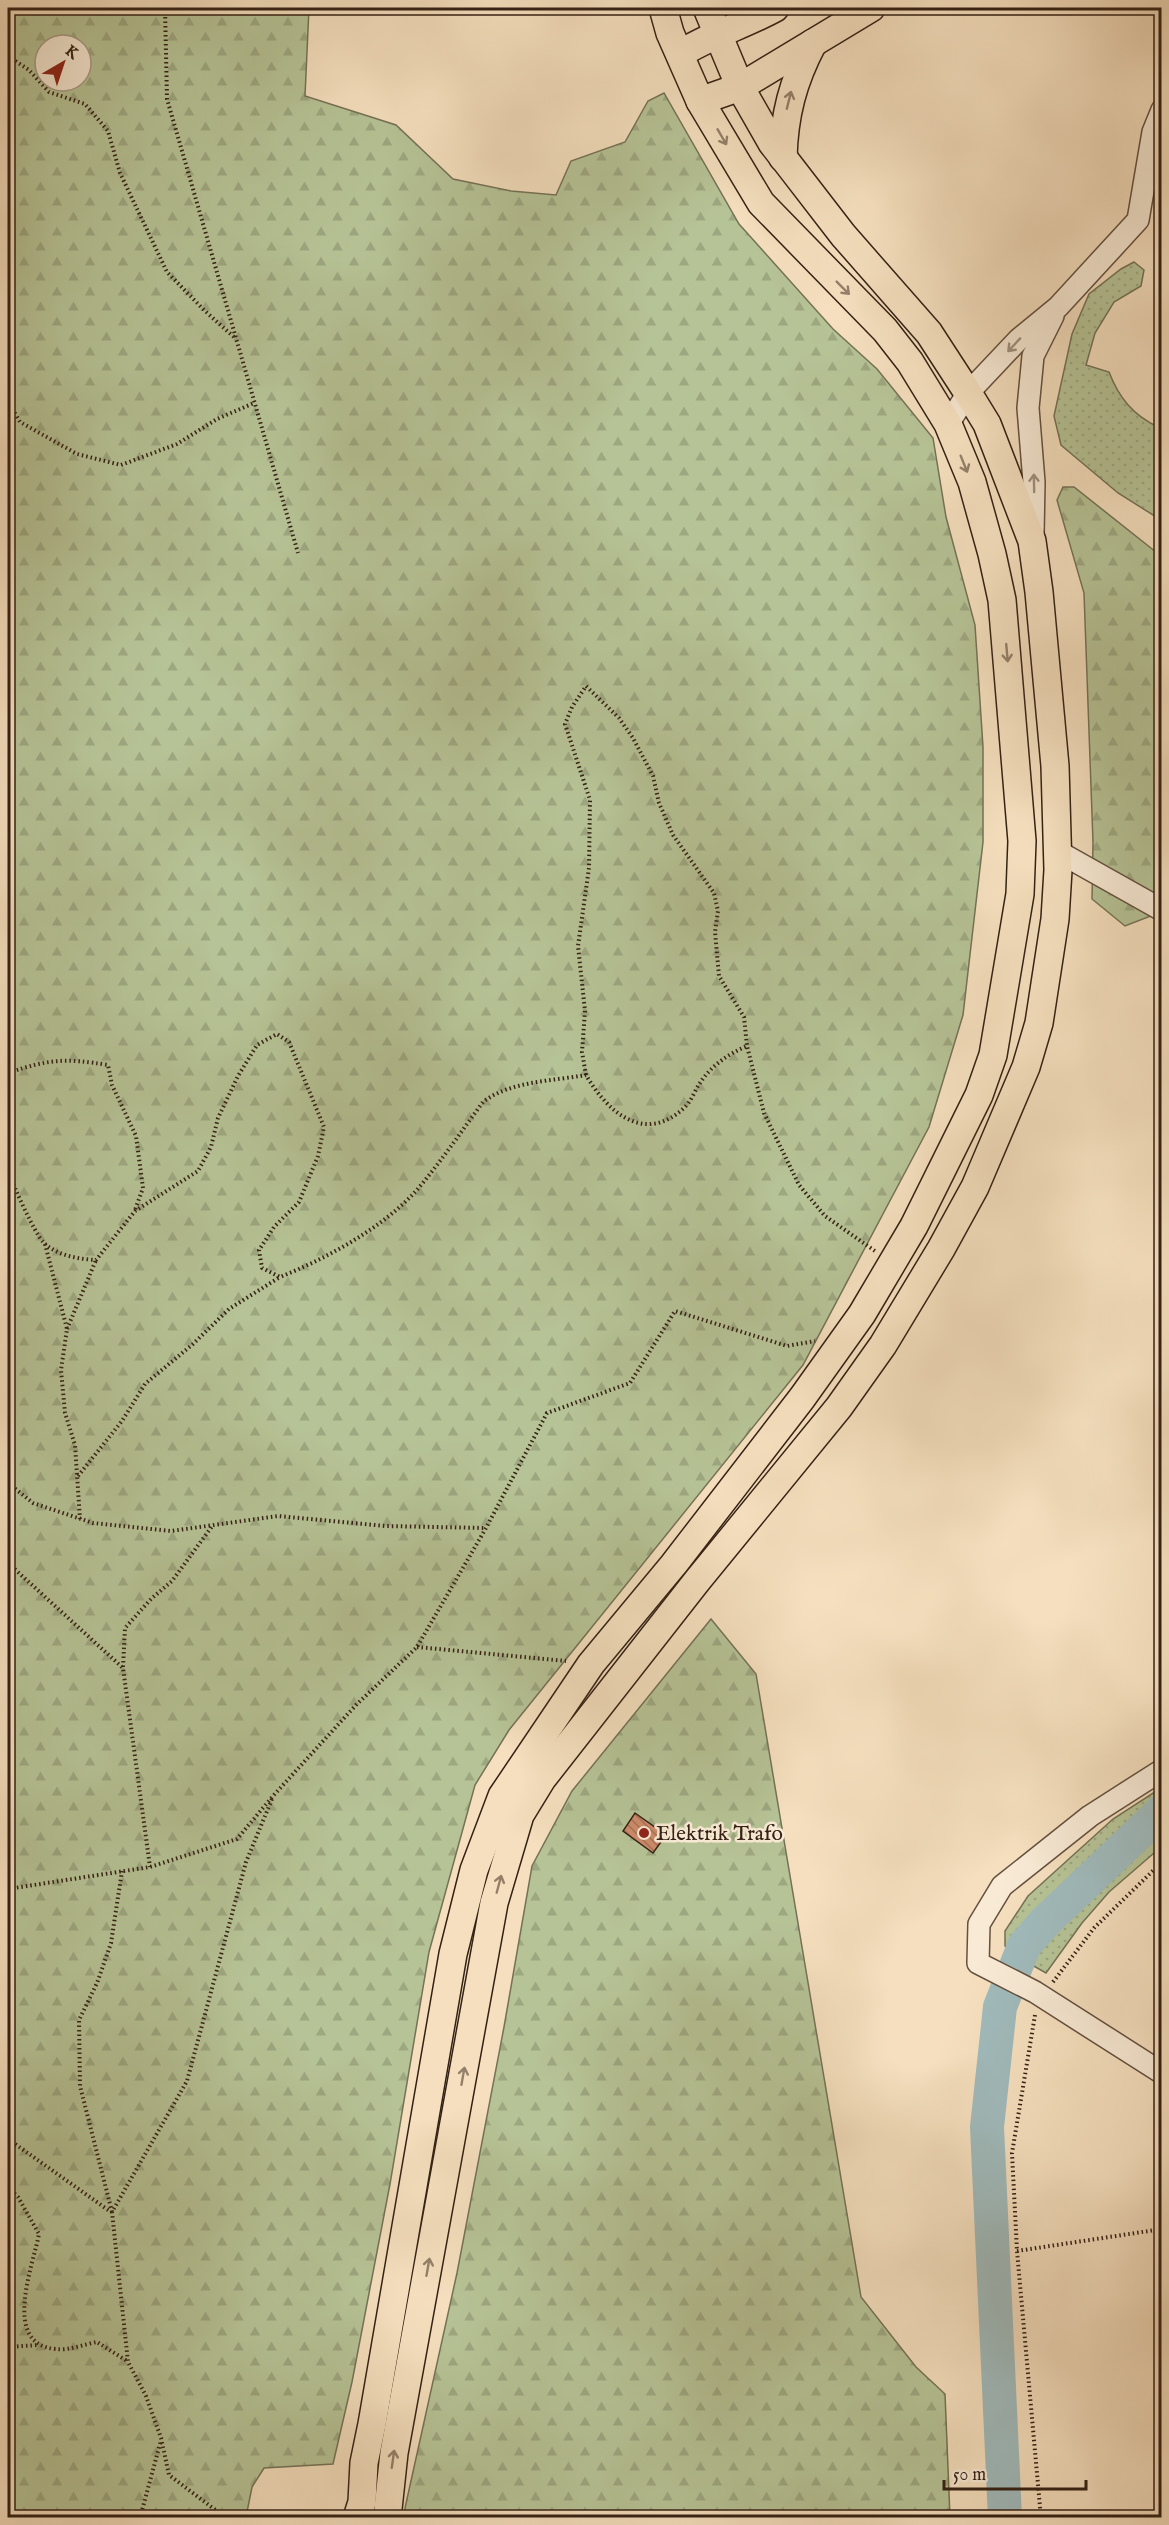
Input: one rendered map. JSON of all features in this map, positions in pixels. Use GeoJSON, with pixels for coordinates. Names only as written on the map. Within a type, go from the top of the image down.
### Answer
{"type":"FeatureCollection","features":[{"type":"Feature","properties":{"kind":"main road"},"geometry":{"type":"LineString","coordinates":[[357,2517],[362,2502],[364,2463],[453,1954],[474,1870],[502,1796],[591,1664],[674,1564],[802,1398],[845,1336],[914,1226],[979,1095],[993,1055],[1020,894],[1022,841],[1002,600],[972,482],[948,424],[909,362],[885,330],[761,203],[700,100],[663,8]]}},
{"type":"Feature","properties":{"kind":"main road"},"geometry":{"type":"LineString","coordinates":[[387,2517],[394,2453],[494,1903],[520,1815],[556,1760],[697,1581],[839,1407],[883,1345],[941,1249],[975,1187],[1026,1067],[1039,1023],[1055,919],[1058,851],[1055,766],[1032,541],[987,424],[929,333],[843,235],[772,143],[740,87],[707,8]]}},
{"type":"Feature","properties":{"kind":"main road"},"geometry":{"type":"LineString","coordinates":[[680,54],[775,8]]}},
{"type":"Feature","properties":{"kind":"main road"},"geometry":{"type":"LineString","coordinates":[[700,100],[740,87],[871,8]]}},
{"type":"Feature","properties":{"kind":"main road"},"geometry":{"type":"LineString","coordinates":[[783,158],[788,102],[796,77],[813,43]]}},
{"type":"Feature","properties":{"kind":"street"},"geometry":{"type":"LineString","coordinates":[[948,424],[968,393],[1019,339],[1058,307],[1138,220],[1153,132],[1161,110]]}},
{"type":"Feature","properties":{"kind":"street"},"geometry":{"type":"LineString","coordinates":[[1032,541],[1034,482],[1028,408],[1033,356],[1058,307]]}},
{"type":"Feature","properties":{"kind":"street"},"geometry":{"type":"LineString","coordinates":[[1058,851],[1161,910]]}},
{"type":"Feature","properties":{"kind":"street"},"geometry":{"type":"LineString","coordinates":[[1161,1770],[1090,1816],[1002,1886],[979,1924],[978,1963],[1039,1995],[1161,2073]]}},
{"type":"Feature","properties":{"kind":"path"},"geometry":{"type":"LineString","coordinates":[[165,8],[167,99],[298,553]]}},
{"type":"Feature","properties":{"kind":"path"},"geometry":{"type":"LineString","coordinates":[[8,56],[29,70],[49,92],[84,104],[108,131],[120,173],[167,272],[204,310],[236,338]]}},
{"type":"Feature","properties":{"kind":"path"},"geometry":{"type":"LineString","coordinates":[[8,401],[21,422],[77,454],[121,465],[177,444],[217,419],[254,403]]}},
{"type":"Feature","properties":{"kind":"path"},"geometry":{"type":"LineString","coordinates":[[747,1046],[712,1068],[687,1106],[658,1123],[638,1123],[619,1116],[599,1096],[586,1075],[582,1052],[585,1011],[578,946],[589,868],[590,800],[565,724],[572,707],[586,686],[619,717],[633,738],[653,776],[659,803],[673,835],[714,893],[718,911],[715,932],[719,976],[744,1017],[747,1046],[764,1113],[799,1185],[825,1216],[892,1263]]}},
{"type":"Feature","properties":{"kind":"path"},"geometry":{"type":"LineString","coordinates":[[80,1519],[75,1445],[65,1413],[61,1371],[67,1329],[96,1260],[135,1211],[198,1171],[211,1147],[218,1118],[238,1076],[257,1045],[276,1034],[289,1042],[324,1127],[318,1156],[299,1202],[274,1227],[259,1250],[262,1268],[280,1277]]}},
{"type":"Feature","properties":{"kind":"path"},"geometry":{"type":"LineString","coordinates":[[8,1073],[55,1060],[108,1065],[112,1085],[136,1136],[142,1188],[135,1211]]}},
{"type":"Feature","properties":{"kind":"path"},"geometry":{"type":"LineString","coordinates":[[78,1476],[122,1421],[145,1384],[193,1344],[229,1309],[280,1277],[313,1264],[369,1232],[414,1192],[483,1102],[494,1094],[511,1088],[586,1075]]}},
{"type":"Feature","properties":{"kind":"path"},"geometry":{"type":"LineString","coordinates":[[8,1172],[18,1197],[45,1243],[67,1329]]}},
{"type":"Feature","properties":{"kind":"path"},"geometry":{"type":"LineString","coordinates":[[45,1243],[74,1259],[96,1260]]}},
{"type":"Feature","properties":{"kind":"path"},"geometry":{"type":"LineString","coordinates":[[8,1889],[150,1867],[237,1839],[356,1705],[417,1647],[486,1528],[546,1413],[630,1383],[675,1311],[786,1346],[845,1336]]}},
{"type":"Feature","properties":{"kind":"path"},"geometry":{"type":"LineString","coordinates":[[8,1483],[33,1503],[93,1523],[171,1531],[278,1516],[385,1526],[486,1528]]}},
{"type":"Feature","properties":{"kind":"path"},"geometry":{"type":"LineString","coordinates":[[150,1867],[123,1668],[125,1629],[151,1599],[172,1581],[213,1525]]}},
{"type":"Feature","properties":{"kind":"path"},"geometry":{"type":"LineString","coordinates":[[8,1563],[123,1668]]}},
{"type":"Feature","properties":{"kind":"path"},"geometry":{"type":"LineString","coordinates":[[417,1647],[591,1664]]}},
{"type":"Feature","properties":{"kind":"path"},"geometry":{"type":"LineString","coordinates":[[112,2212],[187,2081],[246,1862],[273,1796]]}},
{"type":"Feature","properties":{"kind":"path"},"geometry":{"type":"LineString","coordinates":[[1041,2517],[1017,2251],[1011,2153],[1033,2019],[1039,1995],[1057,1976],[1094,1928],[1161,1862]]}},
{"type":"Feature","properties":{"kind":"path"},"geometry":{"type":"LineString","coordinates":[[122,1871],[111,1943],[97,1983],[79,2020],[80,2086],[112,2212],[128,2362],[146,2396],[161,2438],[169,2475],[226,2517]]}},
{"type":"Feature","properties":{"kind":"path"},"geometry":{"type":"LineString","coordinates":[[8,2139],[112,2212]]}},
{"type":"Feature","properties":{"kind":"path"},"geometry":{"type":"LineString","coordinates":[[8,2187],[18,2197],[39,2234],[24,2295],[26,2328],[34,2341],[56,2349],[97,2342],[128,2362]]}},
{"type":"Feature","properties":{"kind":"path"},"geometry":{"type":"LineString","coordinates":[[1017,2251],[1161,2229]]}},
{"type":"Feature","properties":{"kind":"path"},"geometry":{"type":"LineString","coordinates":[[8,2347],[42,2344]]}},
{"type":"Feature","properties":{"kind":"path"},"geometry":{"type":"LineString","coordinates":[[140,2517],[161,2438]]}},
{"type":"Feature","properties":{"kind":"green space"},"geometry":{"type":"Polygon","coordinates":[[[8,8],[309,8],[305,96],[396,125],[453,179],[511,191],[556,195],[571,161],[625,142],[648,101],[664,93],[739,224],[833,329],[877,369],[933,438],[946,517],[975,625],[983,747],[983,842],[963,1015],[929,1127],[803,1365],[509,1730],[475,1785],[429,1952],[390,2184],[352,2382],[333,2464],[264,2468],[252,2487],[246,2517],[8,2517],[8,8]]]}},
{"type":"Feature","properties":{"kind":"green space"},"geometry":{"type":"Polygon","coordinates":[[[1161,211],[1161,274],[1155,251],[1161,211]]]}},
{"type":"Feature","properties":{"kind":"green space"},"geometry":{"type":"Polygon","coordinates":[[[1134,262],[1144,270],[1141,286],[1114,302],[1095,333],[1086,365],[1109,372],[1117,390],[1128,405],[1149,422],[1158,427],[1161,425],[1161,520],[1118,493],[1061,445],[1054,416],[1072,334],[1089,294],[1121,269],[1134,262]]]}},
{"type":"Feature","properties":{"kind":"green space"},"geometry":{"type":"Polygon","coordinates":[[[1063,487],[1074,487],[1161,556],[1161,912],[1125,926],[1092,899],[1093,842],[1084,593],[1057,500],[1063,487]]]}},
{"type":"Feature","properties":{"kind":"green space"},"geometry":{"type":"Polygon","coordinates":[[[711,1619],[756,1674],[861,2297],[916,2367],[945,2394],[950,2517],[406,2518],[405,2508],[457,2273],[532,1866],[572,1791],[711,1619]]]}},
{"type":"Feature","properties":{"kind":"green space"},"geometry":{"type":"Polygon","coordinates":[[[1161,1788],[1161,1803],[1107,1847],[1034,1921],[1013,1950],[1005,1946],[1005,1931],[1028,1896],[1113,1819],[1161,1788]]]}},
{"type":"Feature","properties":{"kind":"green space"},"geometry":{"type":"Polygon","coordinates":[[[1161,1827],[1161,1847],[1109,1892],[1082,1923],[1046,1973],[1032,1965],[1033,1949],[1071,1904],[1161,1827]]]}},
{"type":"Feature","properties":{"kind":"building","name":"Elektrik Trafo"},"geometry":{"type":"Polygon","coordinates":[[[635,1813],[666,1835],[653,1853],[623,1831],[635,1813]]]}},
{"type":"Feature","properties":{"kind":"waterway"},"geometry":{"type":"LineString","coordinates":[[1005,2518],[987,2127],[1000,2007],[1024,1946],[1045,1922],[1162,1811]]}},
{"type":"Feature","properties":{"kind":"place","name":"Elektrik Trafo"},"geometry":{"type":"Point","coordinates":[644,1833]}}]}
